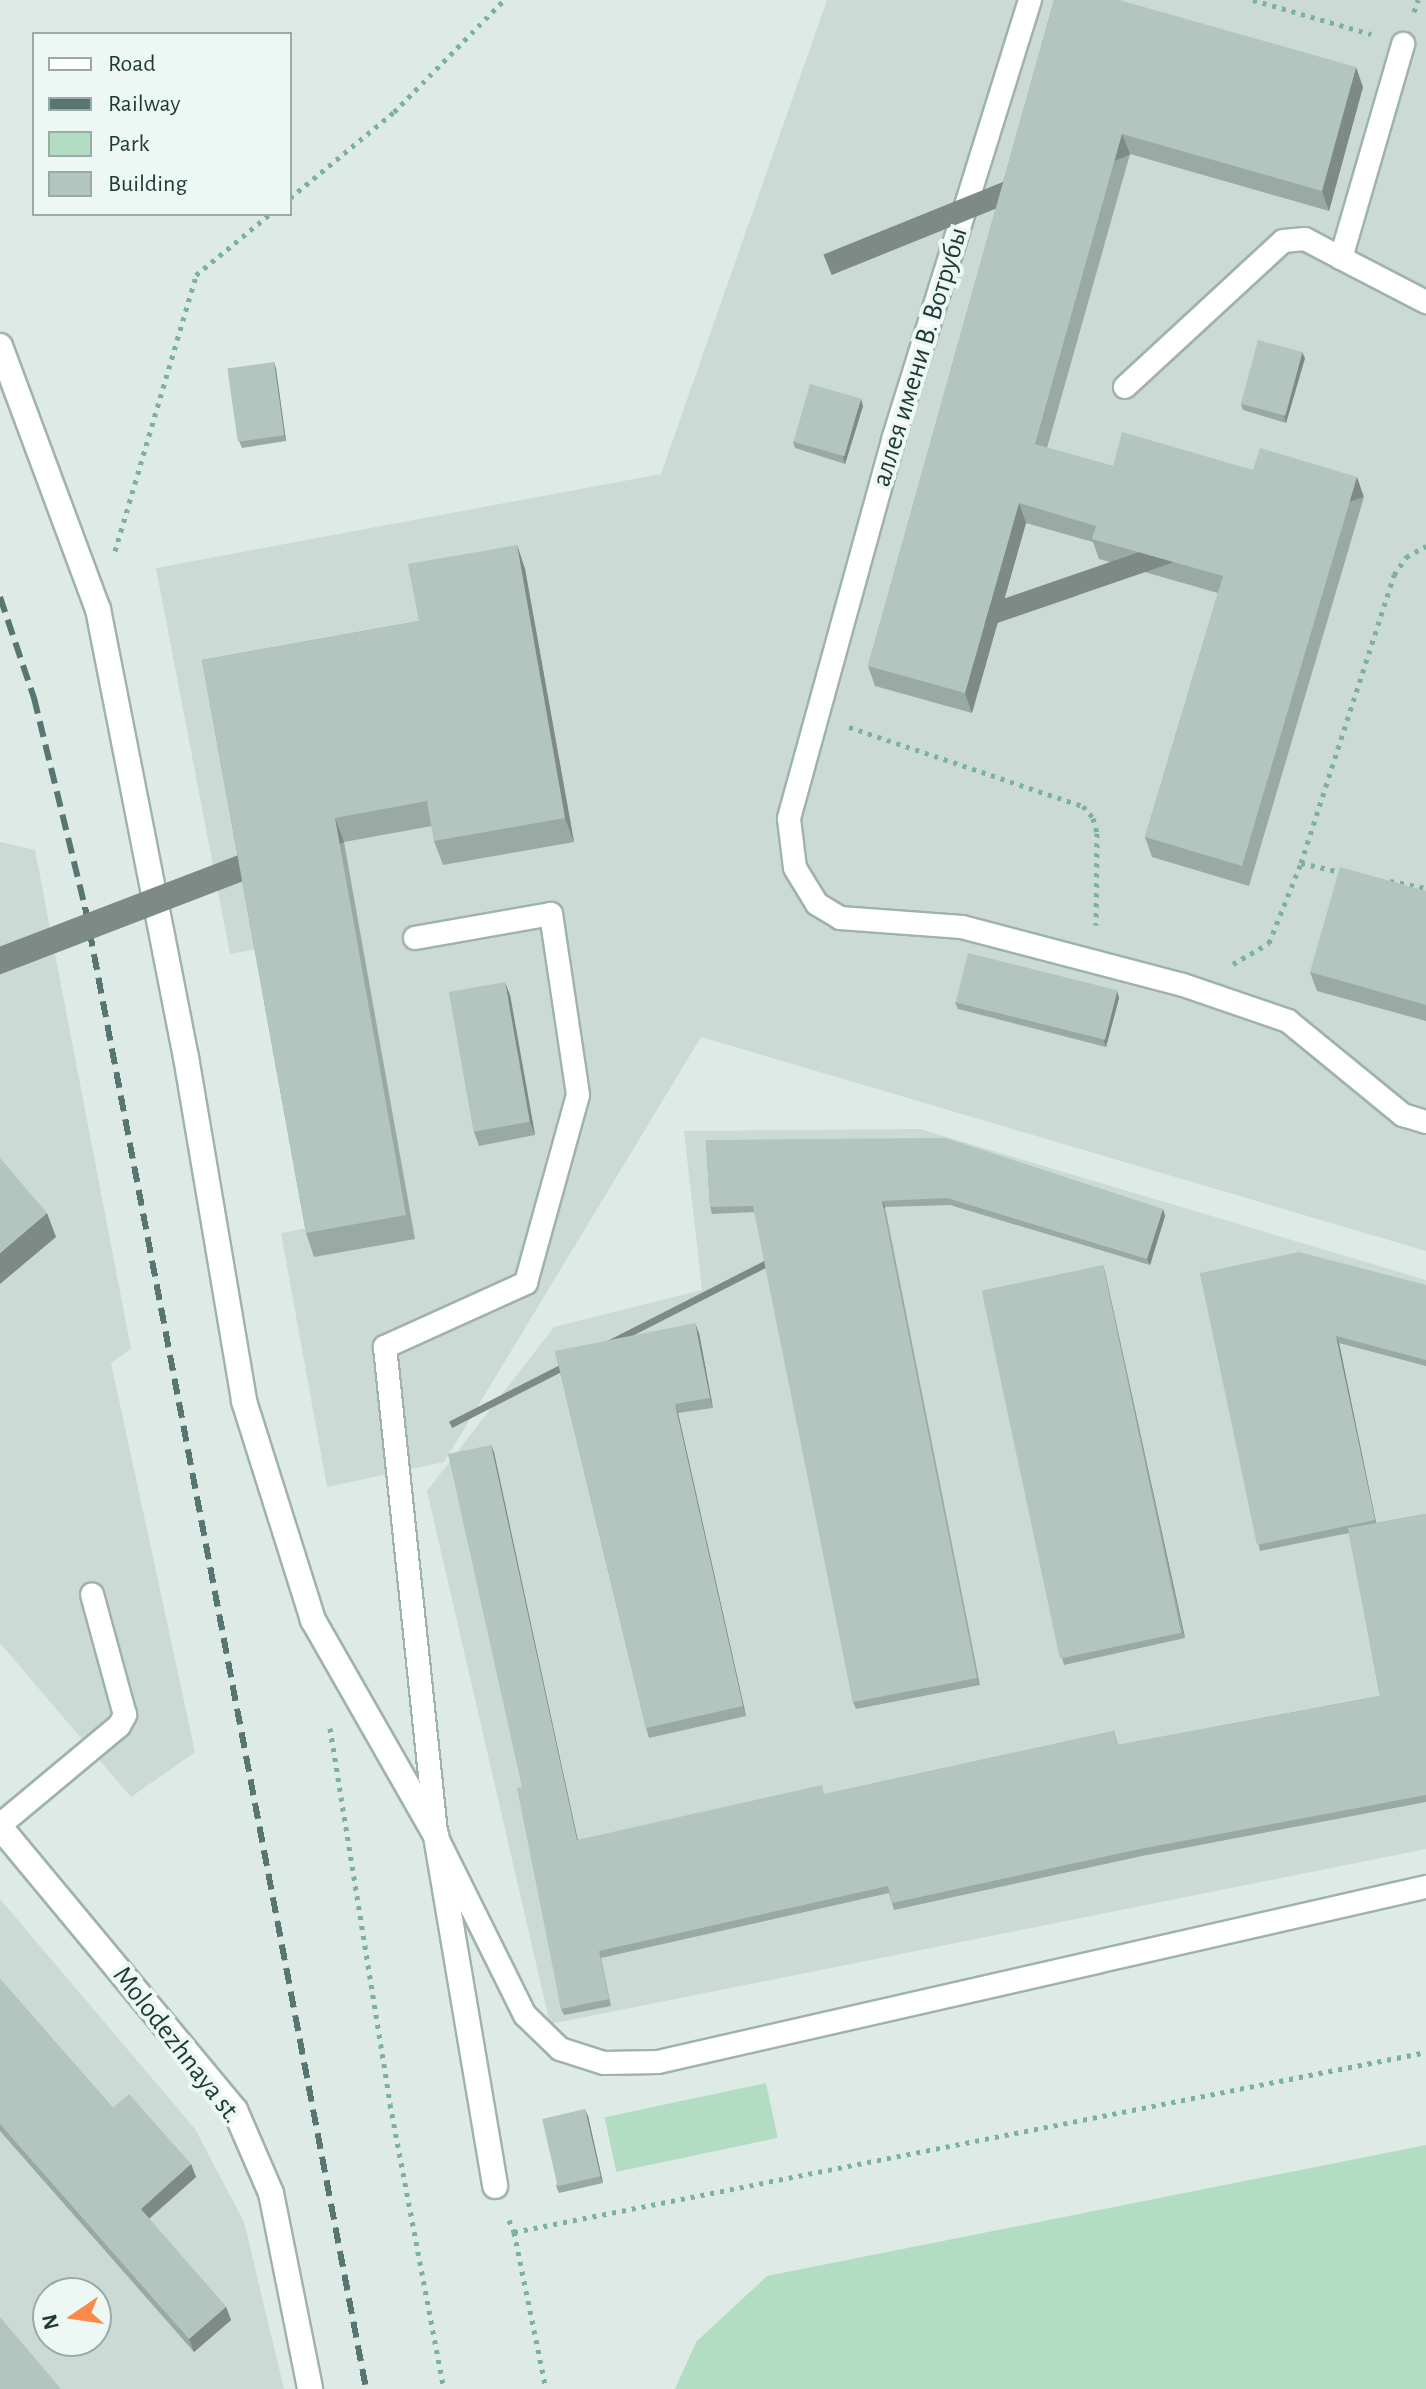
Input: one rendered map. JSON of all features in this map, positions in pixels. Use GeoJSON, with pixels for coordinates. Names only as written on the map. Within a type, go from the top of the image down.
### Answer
{"type":"FeatureCollection","features":[{"type":"Feature","properties":{"kind":"street"},"geometry":{"type":"LineString","coordinates":[[0,346],[98,609],[186,1057],[244,1401],[313,1620],[436,1836],[495,2186]]}},
{"type":"Feature","properties":{"kind":"street","name":"Molodezhnaya st."},"geometry":{"type":"LineString","coordinates":[[0,1826],[235,2110],[271,2193],[310,2389]]}},
{"type":"Feature","properties":{"kind":"lane","name":"аллея имени В. Вотрубы"},"geometry":{"type":"LineString","coordinates":[[1030,0],[894,437],[789,819],[795,868],[817,904],[840,918],[962,927],[1183,985],[1288,1021],[1403,1115],[1426,1122]]}},
{"type":"Feature","properties":{"kind":"lane"},"geometry":{"type":"LineString","coordinates":[[1341,258],[1403,44]]}},
{"type":"Feature","properties":{"kind":"lane"},"geometry":{"type":"LineString","coordinates":[[1125,387],[1283,241],[1305,239],[1426,302]]}},
{"type":"Feature","properties":{"kind":"lane"},"geometry":{"type":"LineString","coordinates":[[415,938],[551,914],[578,1095],[526,1283],[385,1347],[436,1836],[525,2015],[560,2049],[604,2063],[658,2062],[1426,1887]]}},
{"type":"Feature","properties":{"kind":"lane"},"geometry":{"type":"LineString","coordinates":[[0,1826],[119,1726],[125,1715],[92,1594]]}},
{"type":"Feature","properties":{"kind":"path"},"geometry":{"type":"LineString","coordinates":[[292,196],[394,112],[504,0]]}},
{"type":"Feature","properties":{"kind":"path"},"geometry":{"type":"LineString","coordinates":[[1253,0],[1403,44]]}},
{"type":"Feature","properties":{"kind":"path"},"geometry":{"type":"LineString","coordinates":[[98,609],[196,275],[268,216]]}},
{"type":"Feature","properties":{"kind":"path"},"geometry":{"type":"LineString","coordinates":[[1183,985],[1254,955],[1269,943],[1301,863],[1394,575],[1406,557],[1426,546]]}},
{"type":"Feature","properties":{"kind":"path"},"geometry":{"type":"LineString","coordinates":[[818,716],[1083,806],[1093,818],[1097,833],[1096,962]]}},
{"type":"Feature","properties":{"kind":"path"},"geometry":{"type":"LineString","coordinates":[[1301,863],[1347,873]]}},
{"type":"Feature","properties":{"kind":"path"},"geometry":{"type":"LineString","coordinates":[[1378,879],[1425,886],[1422,897]]}},
{"type":"Feature","properties":{"kind":"path"},"geometry":{"type":"LineString","coordinates":[[328,1714],[390,2104],[444,2389]]}},
{"type":"Feature","properties":{"kind":"path"},"geometry":{"type":"LineString","coordinates":[[514,2232],[1426,2052]]}},
{"type":"Feature","properties":{"kind":"path"},"geometry":{"type":"LineString","coordinates":[[495,2186],[514,2232],[546,2389]]}},
{"type":"Feature","properties":{"kind":"shaded area"},"geometry":{"type":"Polygon","coordinates":[[[827,0],[1426,0],[1426,1251],[701,1037],[444,1462],[327,1487],[281,1233],[308,1228],[258,949],[230,954],[156,568],[661,474],[827,0]]]}},
{"type":"Feature","properties":{"kind":"shaded area"},"geometry":{"type":"Polygon","coordinates":[[[0,842],[35,850],[131,1349],[111,1363],[195,1752],[131,1797],[0,1643],[0,842]]]}},
{"type":"Feature","properties":{"kind":"shaded area"},"geometry":{"type":"Polygon","coordinates":[[[920,1129],[1426,1280],[1426,1849],[550,2024],[427,1491],[554,1327],[702,1290],[684,1131],[920,1129]]]}},
{"type":"Feature","properties":{"kind":"shaded area"},"geometry":{"type":"Polygon","coordinates":[[[0,1899],[195,2129],[244,2222],[284,2389],[0,2389],[0,1899]]]}},
{"type":"Feature","properties":{"kind":"green space"},"geometry":{"type":"Polygon","coordinates":[[[766,2083],[778,2138],[616,2172],[605,2117],[766,2083]]]}},
{"type":"Feature","properties":{"kind":"green space"},"geometry":{"type":"Polygon","coordinates":[[[1426,2145],[1426,2389],[675,2389],[696,2342],[767,2276],[1426,2145]]]}},
{"type":"Feature","properties":{"kind":"building"},"geometry":{"type":"Polygon","coordinates":[[[1054,0],[1119,0],[1356,67],[1322,191],[1122,134],[1035,444],[1113,466],[1122,432],[1253,470],[1260,448],[1357,477],[1242,866],[1145,837],[1223,576],[1092,539],[1096,526],[1019,503],[965,693],[868,666],[1054,0]]]}},
{"type":"Feature","properties":{"kind":"building"},"geometry":{"type":"Polygon","coordinates":[[[1258,340],[1302,352],[1285,416],[1241,404],[1258,340]]]}},
{"type":"Feature","properties":{"kind":"building"},"geometry":{"type":"Polygon","coordinates":[[[274,362],[284,435],[238,442],[227,369],[274,362]]]}},
{"type":"Feature","properties":{"kind":"building"},"geometry":{"type":"Polygon","coordinates":[[[810,384],[861,399],[844,456],[793,442],[810,384]]]}},
{"type":"Feature","properties":{"kind":"building"},"geometry":{"type":"Polygon","coordinates":[[[517,545],[565,818],[434,841],[427,801],[335,818],[406,1215],[306,1233],[202,660],[419,621],[408,564],[517,545]]]}},
{"type":"Feature","properties":{"kind":"building"},"geometry":{"type":"Polygon","coordinates":[[[1340,867],[1426,891],[1426,1005],[1310,972],[1340,867]]]}},
{"type":"Feature","properties":{"kind":"building"},"geometry":{"type":"Polygon","coordinates":[[[968,953],[1117,990],[1105,1040],[956,1002],[968,953]]]}},
{"type":"Feature","properties":{"kind":"building"},"geometry":{"type":"Polygon","coordinates":[[[505,982],[530,1122],[474,1132],[449,992],[505,982]]]}},
{"type":"Feature","properties":{"kind":"building"},"geometry":{"type":"Polygon","coordinates":[[[946,1138],[1163,1209],[1147,1259],[947,1198],[882,1201],[977,1678],[853,1702],[753,1206],[710,1207],[706,1140],[946,1138]]]}},
{"type":"Feature","properties":{"kind":"building"},"geometry":{"type":"Polygon","coordinates":[[[0,1158],[47,1213],[0,1253],[0,1158]]]}},
{"type":"Feature","properties":{"kind":"building"},"geometry":{"type":"Polygon","coordinates":[[[1299,1252],[1426,1285],[1426,1360],[1336,1336],[1375,1520],[1257,1545],[1200,1273],[1299,1252]]]}},
{"type":"Feature","properties":{"kind":"building"},"geometry":{"type":"Polygon","coordinates":[[[1103,1265],[1181,1633],[1060,1659],[982,1291],[1103,1265]]]}},
{"type":"Feature","properties":{"kind":"building"},"geometry":{"type":"Polygon","coordinates":[[[695,1323],[710,1398],[675,1404],[743,1706],[646,1728],[555,1351],[695,1323]]]}},
{"type":"Feature","properties":{"kind":"building"},"geometry":{"type":"Polygon","coordinates":[[[491,1445],[577,1840],[822,1785],[824,1794],[1114,1731],[1117,1745],[1380,1696],[1348,1528],[1426,1514],[1426,1795],[1140,1849],[892,1903],[888,1886],[599,1951],[609,1999],[561,2009],[517,1788],[522,1787],[448,1454],[491,1445]]]}},
{"type":"Feature","properties":{"kind":"building"},"geometry":{"type":"Polygon","coordinates":[[[0,1979],[113,2108],[129,2094],[191,2164],[141,2209],[226,2307],[189,2339],[0,2124],[0,1979]]]}},
{"type":"Feature","properties":{"kind":"building"},"geometry":{"type":"Polygon","coordinates":[[[585,2109],[601,2176],[558,2186],[542,2119],[585,2109]]]}},
{"type":"Feature","properties":{"kind":"building"},"geometry":{"type":"Polygon","coordinates":[[[0,2317],[61,2389],[0,2389],[0,2317]]]}},
{"type":"Feature","properties":{"kind":"railway"},"geometry":{"type":"LineString","coordinates":[[0,597],[34,698],[85,907],[366,2389]]}}]}
